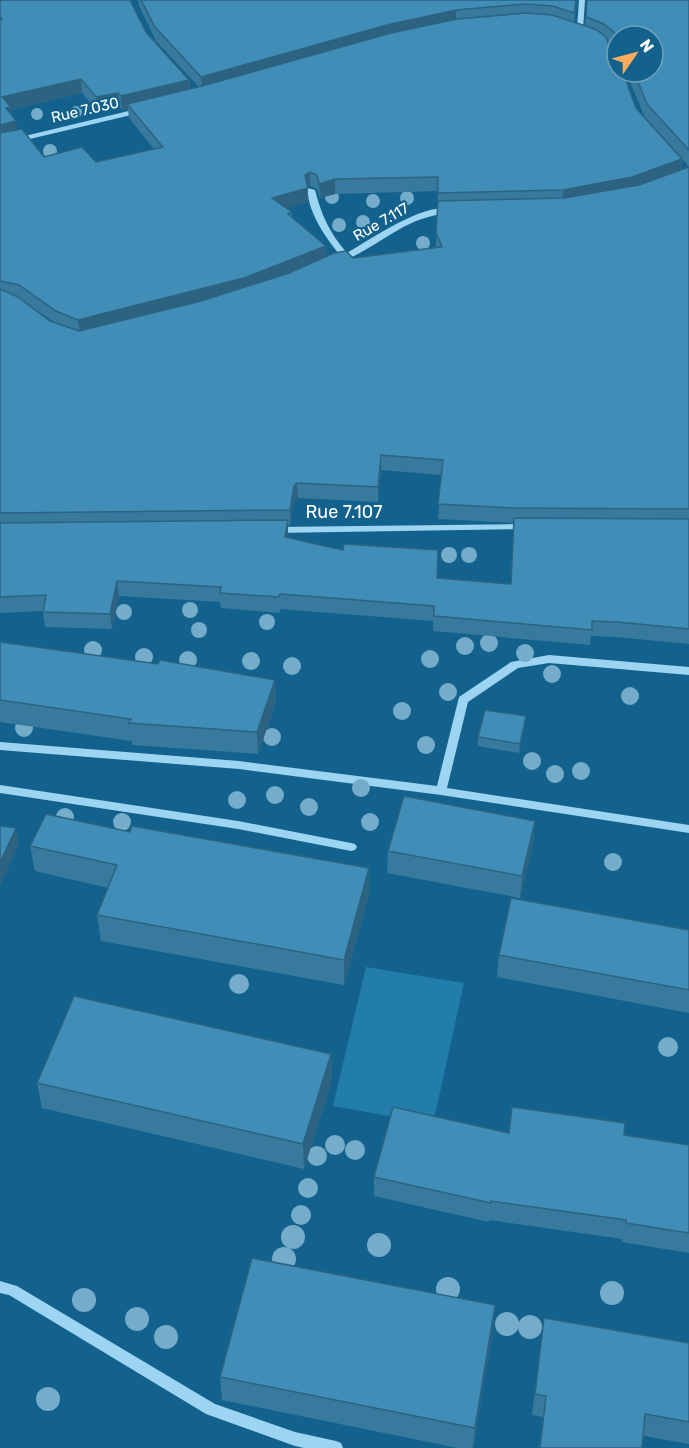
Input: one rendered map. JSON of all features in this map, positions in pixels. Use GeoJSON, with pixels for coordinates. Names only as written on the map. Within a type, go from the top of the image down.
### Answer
{"type":"FeatureCollection","features":[{"type":"Feature","properties":{"kind":"street"},"geometry":{"type":"LineString","coordinates":[[582,0],[580,29],[572,29],[587,35]]}},
{"type":"Feature","properties":{"kind":"street","name":"Rue 7.030"},"geometry":{"type":"LineString","coordinates":[[0,144],[148,109]]}},
{"type":"Feature","properties":{"kind":"street"},"geometry":{"type":"LineString","coordinates":[[311,190],[316,216],[329,239],[346,257]]}},
{"type":"Feature","properties":{"kind":"street","name":"Rue 7.117"},"geometry":{"type":"LineString","coordinates":[[324,268],[422,214],[459,211]]}},
{"type":"Feature","properties":{"kind":"street","name":"Rue 7.107"},"geometry":{"type":"LineString","coordinates":[[264,530],[536,527]]}},
{"type":"Feature","properties":{"kind":"street"},"geometry":{"type":"LineString","coordinates":[[441,791],[464,700],[515,665],[549,659],[689,671]]}},
{"type":"Feature","properties":{"kind":"street"},"geometry":{"type":"LineString","coordinates":[[0,746],[239,765],[441,791],[689,829]]}},
{"type":"Feature","properties":{"kind":"street"},"geometry":{"type":"LineString","coordinates":[[0,789],[226,824],[351,847]]}},
{"type":"Feature","properties":{"kind":"street"},"geometry":{"type":"LineString","coordinates":[[0,1287],[12,1290],[92,1336],[211,1409],[295,1439],[336,1448]]}},
{"type":"Feature","properties":{"kind":"shaded area"},"geometry":{"type":"Polygon","coordinates":[[[366,967],[464,983],[433,1124],[333,1106],[366,967]]]}},
{"type":"Feature","properties":{"kind":"building"},"geometry":{"type":"Polygon","coordinates":[[[130,0],[146,32],[189,80],[121,96],[118,93],[96,97],[81,79],[2,97],[11,107],[6,108],[16,121],[0,125],[0,19],[2,19],[0,1],[130,0]]]}},
{"type":"Feature","properties":{"kind":"building"},"geometry":{"type":"Polygon","coordinates":[[[141,0],[576,0],[574,13],[553,6],[526,4],[456,10],[387,25],[201,77],[155,27],[141,0]]]}},
{"type":"Feature","properties":{"kind":"building"},"geometry":{"type":"Polygon","coordinates":[[[587,0],[689,0],[689,150],[647,104],[639,84],[665,84],[665,24],[605,25],[586,17],[587,0]]]}},
{"type":"Feature","properties":{"kind":"building"},"geometry":{"type":"Polygon","coordinates":[[[526,13],[552,15],[595,29],[605,36],[605,84],[627,84],[636,108],[682,159],[632,177],[563,190],[438,193],[438,177],[335,179],[319,184],[317,175],[310,172],[305,175],[308,188],[272,198],[292,212],[288,214],[326,246],[244,278],[78,320],[56,311],[19,285],[0,281],[0,133],[22,129],[44,157],[82,147],[96,162],[163,147],[127,104],[202,86],[391,33],[457,19],[526,13]]]}},
{"type":"Feature","properties":{"kind":"building"},"geometry":{"type":"Polygon","coordinates":[[[689,167],[689,509],[515,508],[438,504],[443,460],[381,455],[378,487],[297,483],[294,486],[290,510],[0,513],[0,289],[18,297],[50,321],[79,331],[201,301],[289,273],[334,253],[346,251],[353,258],[442,247],[436,232],[438,201],[564,198],[639,185],[689,167]]]}},
{"type":"Feature","properties":{"kind":"building"},"geometry":{"type":"Polygon","coordinates":[[[514,518],[689,519],[689,629],[592,621],[592,630],[434,616],[434,606],[280,594],[279,597],[220,593],[221,587],[117,581],[110,614],[43,612],[46,595],[0,597],[0,523],[288,520],[285,537],[343,550],[344,544],[438,550],[437,578],[511,584],[514,518]]]}},
{"type":"Feature","properties":{"kind":"building"},"geometry":{"type":"Polygon","coordinates":[[[0,642],[158,664],[160,660],[275,680],[257,732],[129,723],[131,719],[0,700],[0,642]]]}},
{"type":"Feature","properties":{"kind":"building"},"geometry":{"type":"Polygon","coordinates":[[[485,710],[526,716],[520,744],[478,737],[485,710]]]}},
{"type":"Feature","properties":{"kind":"building"},"geometry":{"type":"Polygon","coordinates":[[[404,796],[535,821],[522,876],[388,851],[404,796]]]}},
{"type":"Feature","properties":{"kind":"building"},"geometry":{"type":"Polygon","coordinates":[[[46,814],[130,832],[132,826],[369,868],[344,960],[97,915],[117,865],[30,846],[46,814]]]}},
{"type":"Feature","properties":{"kind":"building"},"geometry":{"type":"Polygon","coordinates":[[[0,826],[16,828],[0,863],[0,826]]]}},
{"type":"Feature","properties":{"kind":"building"},"geometry":{"type":"Polygon","coordinates":[[[511,898],[689,930],[689,990],[499,955],[511,898]]]}},
{"type":"Feature","properties":{"kind":"building"},"geometry":{"type":"Polygon","coordinates":[[[74,996],[331,1054],[303,1144],[37,1083],[74,996]]]}},
{"type":"Feature","properties":{"kind":"building"},"geometry":{"type":"Polygon","coordinates":[[[393,1107],[509,1133],[512,1107],[625,1123],[624,1135],[689,1145],[689,1233],[626,1223],[626,1220],[491,1201],[491,1203],[374,1177],[393,1107]]]}},
{"type":"Feature","properties":{"kind":"building"},"geometry":{"type":"Polygon","coordinates":[[[252,1258],[495,1305],[475,1428],[220,1377],[252,1258]]]}},
{"type":"Feature","properties":{"kind":"building"},"geometry":{"type":"Polygon","coordinates":[[[544,1318],[689,1343],[689,1422],[645,1414],[642,1448],[540,1448],[546,1396],[535,1394],[544,1318]]]}}]}
